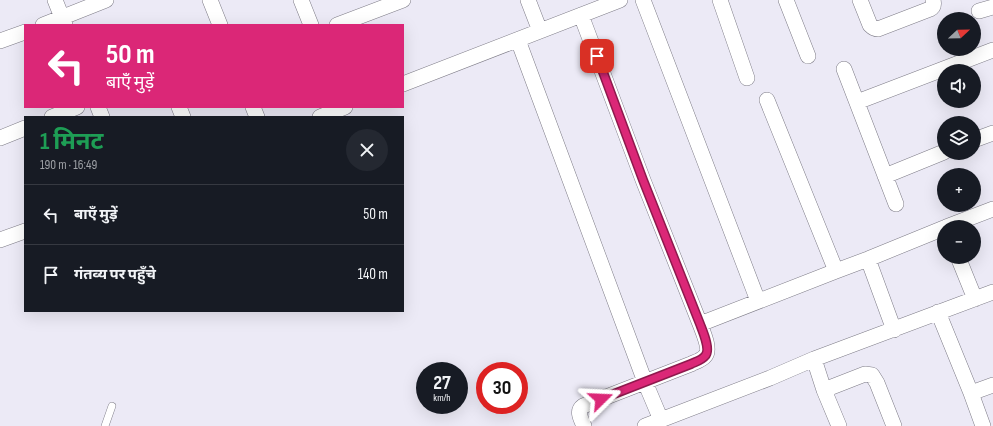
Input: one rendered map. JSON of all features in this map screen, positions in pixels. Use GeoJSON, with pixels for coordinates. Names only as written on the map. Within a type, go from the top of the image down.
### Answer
{"type":"FeatureCollection","features":[{"type":"Feature","properties":{"kind":"street"},"geometry":{"type":"LineString","coordinates":[[55,0],[64,21]]}},
{"type":"Feature","properties":{"kind":"street"},"geometry":{"type":"LineString","coordinates":[[48,24],[64,21],[106,0]]}},
{"type":"Feature","properties":{"kind":"street"},"geometry":{"type":"LineString","coordinates":[[210,0],[220,24]]}},
{"type":"Feature","properties":{"kind":"street"},"geometry":{"type":"LineString","coordinates":[[302,0],[311,24]]}},
{"type":"Feature","properties":{"kind":"street"},"geometry":{"type":"LineString","coordinates":[[340,24],[403,0]]}},
{"type":"Feature","properties":{"kind":"street"},"geometry":{"type":"LineString","coordinates":[[528,0],[540,31]]}},
{"type":"Feature","properties":{"kind":"street"},"geometry":{"type":"LineString","coordinates":[[404,84],[620,0]]}},
{"type":"Feature","properties":{"kind":"street"},"geometry":{"type":"LineString","coordinates":[[643,0],[758,302]]}},
{"type":"Feature","properties":{"kind":"street"},"geometry":{"type":"LineString","coordinates":[[720,0],[747,78]]}},
{"type":"Feature","properties":{"kind":"street"},"geometry":{"type":"LineString","coordinates":[[786,0],[808,56]]}},
{"type":"Feature","properties":{"kind":"street"},"geometry":{"type":"LineString","coordinates":[[860,0],[870,25],[876,29],[930,9],[934,5],[933,0]]}},
{"type":"Feature","properties":{"kind":"street"},"geometry":{"type":"LineString","coordinates":[[979,12],[993,7]]}},
{"type":"Feature","properties":{"kind":"street"},"geometry":{"type":"LineString","coordinates":[[581,15],[708,348],[706,355],[703,358],[691,364],[583,406],[579,411],[584,426]]}},
{"type":"Feature","properties":{"kind":"street"},"geometry":{"type":"LineString","coordinates":[[0,41],[24,32]]}},
{"type":"Feature","properties":{"kind":"street"},"geometry":{"type":"LineString","coordinates":[[518,40],[645,382],[661,420]]}},
{"type":"Feature","properties":{"kind":"street"},"geometry":{"type":"LineString","coordinates":[[857,102],[993,50]]}},
{"type":"Feature","properties":{"kind":"street"},"geometry":{"type":"LineString","coordinates":[[844,69],[896,204]]}},
{"type":"Feature","properties":{"kind":"street"},"geometry":{"type":"LineString","coordinates":[[767,100],[836,271]]}},
{"type":"Feature","properties":{"kind":"street"},"geometry":{"type":"LineString","coordinates":[[54,116],[74,108]]}},
{"type":"Feature","properties":{"kind":"street"},"geometry":{"type":"LineString","coordinates":[[322,116],[342,108]]}},
{"type":"Feature","properties":{"kind":"street"},"geometry":{"type":"LineString","coordinates":[[0,138],[24,128]]}},
{"type":"Feature","properties":{"kind":"street"},"geometry":{"type":"LineString","coordinates":[[981,137],[993,133]]}},
{"type":"Feature","properties":{"kind":"street"},"geometry":{"type":"LineString","coordinates":[[885,176],[937,155]]}},
{"type":"Feature","properties":{"kind":"street"},"geometry":{"type":"LineString","coordinates":[[964,220],[993,209]]}},
{"type":"Feature","properties":{"kind":"street"},"geometry":{"type":"LineString","coordinates":[[700,324],[868,259],[937,230]]}},
{"type":"Feature","properties":{"kind":"street"},"geometry":{"type":"LineString","coordinates":[[0,240],[24,231]]}},
{"type":"Feature","properties":{"kind":"street"},"geometry":{"type":"LineString","coordinates":[[868,259],[894,330]]}},
{"type":"Feature","properties":{"kind":"street"},"geometry":{"type":"LineString","coordinates":[[961,264],[975,299]]}},
{"type":"Feature","properties":{"kind":"street"},"geometry":{"type":"LineString","coordinates":[[645,426],[770,378],[814,359],[993,292]]}},
{"type":"Feature","properties":{"kind":"street"},"geometry":{"type":"LineString","coordinates":[[938,312],[983,426]]}},
{"type":"Feature","properties":{"kind":"street"},"geometry":{"type":"LineString","coordinates":[[814,359],[838,426]]}},
{"type":"Feature","properties":{"kind":"street"},"geometry":{"type":"LineString","coordinates":[[824,390],[865,374],[872,375],[877,383],[894,426]]}},
{"type":"Feature","properties":{"kind":"street"},"geometry":{"type":"LineString","coordinates":[[971,393],[993,385]]}},
{"type":"Feature","properties":{"kind":"lane"},"geometry":{"type":"LineString","coordinates":[[105,426],[112,406]]}},
{"type":"Feature","properties":{"kind":"route"},"geometry":{"type":"LineString","coordinates":[[597,56],[708,348],[708,352],[703,358],[691,364],[601,399]]}}]}
